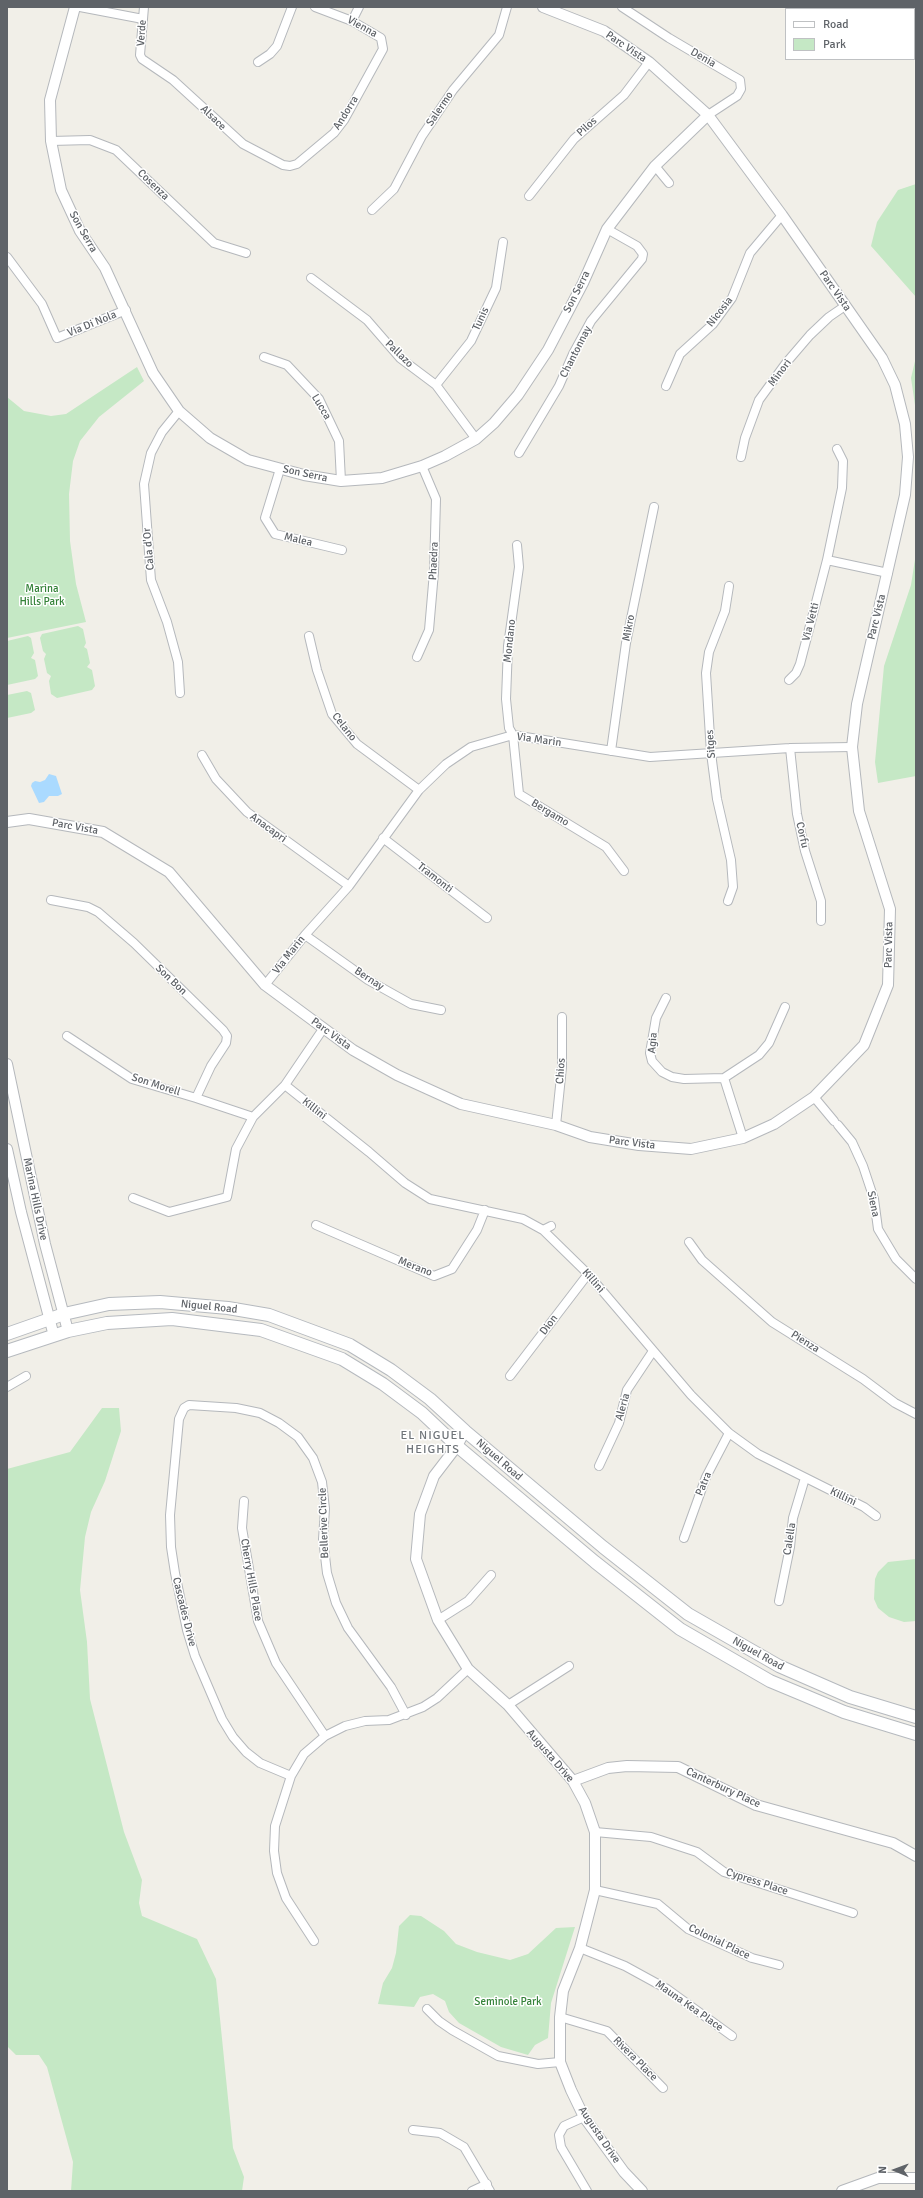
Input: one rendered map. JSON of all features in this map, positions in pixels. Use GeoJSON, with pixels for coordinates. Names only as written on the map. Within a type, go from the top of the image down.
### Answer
{"type":"FeatureCollection","features":[{"type":"Feature","properties":{"kind":"main road","name":"Niguel Road"},"geometry":{"type":"LineString","coordinates":[[7,1334],[64,1314],[109,1304],[160,1302],[228,1308],[269,1315],[350,1345],[391,1370],[430,1398],[466,1431],[603,1548],[688,1614],[746,1648],[793,1672],[850,1697],[916,1717]]}},
{"type":"Feature","properties":{"kind":"main road","name":"Niguel Road"},"geometry":{"type":"LineString","coordinates":[[7,1351],[68,1332],[107,1323],[172,1320],[261,1330],[342,1359],[383,1384],[422,1413],[457,1446],[595,1562],[680,1629],[738,1663],[792,1690],[844,1712],[916,1734]]}},
{"type":"Feature","properties":{"kind":"street","name":"Son Serra"},"geometry":{"type":"LineString","coordinates":[[75,7],[50,100],[51,141],[60,190],[80,231],[105,268],[126,310],[153,373],[179,411],[210,438],[248,460],[304,476],[340,481],[382,478],[422,466],[476,439],[494,423],[518,395],[548,350],[583,283],[607,229],[655,166],[708,115]]}},
{"type":"Feature","properties":{"kind":"street"},"geometry":{"type":"LineString","coordinates":[[80,7],[143,19]]}},
{"type":"Feature","properties":{"kind":"street","name":"Verde"},"geometry":{"type":"LineString","coordinates":[[142,60],[140,55],[144,7]]}},
{"type":"Feature","properties":{"kind":"street"},"geometry":{"type":"LineString","coordinates":[[258,62],[270,54],[277,46],[292,7]]}},
{"type":"Feature","properties":{"kind":"street","name":"Vienna"},"geometry":{"type":"LineString","coordinates":[[315,7],[352,21],[381,38],[383,43]]}},
{"type":"Feature","properties":{"kind":"street"},"geometry":{"type":"LineString","coordinates":[[352,21],[359,7]]}},
{"type":"Feature","properties":{"kind":"street","name":"Salermo"},"geometry":{"type":"LineString","coordinates":[[372,210],[394,189],[422,136],[453,90],[499,35],[507,7]]}},
{"type":"Feature","properties":{"kind":"street","name":"Parc Vista"},"geometry":{"type":"LineString","coordinates":[[7,822],[29,819],[102,832],[170,872],[265,985],[353,1050],[397,1075],[461,1104],[556,1126],[590,1137],[639,1145],[691,1149],[743,1138],[774,1124],[814,1097],[864,1044],[888,985],[890,909],[859,811],[852,747],[857,704],[905,495],[908,457],[905,424],[895,385],[882,358],[782,215],[708,115],[649,62],[604,31],[543,7]]}},
{"type":"Feature","properties":{"kind":"street","name":"Denia"},"geometry":{"type":"LineString","coordinates":[[622,7],[669,38],[740,80],[741,89],[737,96],[708,115]]}},
{"type":"Feature","properties":{"kind":"street","name":"Andorra"},"geometry":{"type":"LineString","coordinates":[[290,166],[297,164],[334,133],[344,120],[383,49],[383,43]]}},
{"type":"Feature","properties":{"kind":"street","name":"Alsace"},"geometry":{"type":"LineString","coordinates":[[142,60],[178,84],[243,144],[283,165],[290,166]]}},
{"type":"Feature","properties":{"kind":"street","name":"Pilos"},"geometry":{"type":"LineString","coordinates":[[529,196],[574,139],[624,95],[649,62]]}},
{"type":"Feature","properties":{"kind":"street","name":"Cosenza"},"geometry":{"type":"LineString","coordinates":[[51,141],[90,140],[116,150],[214,243],[246,253]]}},
{"type":"Feature","properties":{"kind":"street"},"geometry":{"type":"LineString","coordinates":[[655,166],[668,183]]}},
{"type":"Feature","properties":{"kind":"street","name":"Nicosia"},"geometry":{"type":"LineString","coordinates":[[666,386],[680,354],[712,324],[732,298],[750,253],[782,215]]}},
{"type":"Feature","properties":{"kind":"street","name":"Chantonnay"},"geometry":{"type":"LineString","coordinates":[[519,453],[559,386],[573,354],[591,321],[642,259],[643,254],[637,246],[607,229]]}},
{"type":"Feature","properties":{"kind":"street","name":"Tunis"},"geometry":{"type":"LineString","coordinates":[[436,385],[471,342],[496,288],[503,242]]}},
{"type":"Feature","properties":{"kind":"street","name":"Via Di Nola"},"geometry":{"type":"LineString","coordinates":[[7,257],[42,304],[57,338],[126,310]]}},
{"type":"Feature","properties":{"kind":"street","name":"Pallazo"},"geometry":{"type":"LineString","coordinates":[[311,278],[367,320],[400,358],[436,385],[476,439]]}},
{"type":"Feature","properties":{"kind":"street","name":"Minori"},"geometry":{"type":"LineString","coordinates":[[741,457],[745,438],[759,400],[786,363],[810,335],[829,317],[845,306]]}},
{"type":"Feature","properties":{"kind":"street","name":"Lucca"},"geometry":{"type":"LineString","coordinates":[[264,357],[288,365],[319,399],[339,441],[340,481]]}},
{"type":"Feature","properties":{"kind":"street","name":"Cala d'Or"},"geometry":{"type":"LineString","coordinates":[[179,411],[162,432],[151,453],[144,484],[151,580],[167,622],[178,662],[180,693]]}},
{"type":"Feature","properties":{"kind":"street","name":"Via Vetti"},"geometry":{"type":"LineString","coordinates":[[789,680],[796,672],[800,664],[827,560],[844,476],[843,461],[837,449]]}},
{"type":"Feature","properties":{"kind":"street","name":"Phaedra"},"geometry":{"type":"LineString","coordinates":[[417,657],[429,630],[434,572],[436,499],[422,466]]}},
{"type":"Feature","properties":{"kind":"street","name":"Malea"},"geometry":{"type":"LineString","coordinates":[[280,469],[266,518],[275,534],[342,550]]}},
{"type":"Feature","properties":{"kind":"street","name":"Mikro"},"geometry":{"type":"LineString","coordinates":[[611,751],[626,643],[654,507]]}},
{"type":"Feature","properties":{"kind":"street","name":"Mondano"},"geometry":{"type":"LineString","coordinates":[[513,736],[509,728],[506,699],[508,646],[519,567],[517,545]]}},
{"type":"Feature","properties":{"kind":"street"},"geometry":{"type":"LineString","coordinates":[[827,560],[888,572]]}},
{"type":"Feature","properties":{"kind":"street","name":"Sitges"},"geometry":{"type":"LineString","coordinates":[[728,901],[733,887],[731,860],[717,799],[711,753],[706,673],[709,652],[725,611],[729,586]]}},
{"type":"Feature","properties":{"kind":"street","name":"Celano"},"geometry":{"type":"LineString","coordinates":[[309,636],[317,670],[332,714],[357,744],[419,790]]}},
{"type":"Feature","properties":{"kind":"street","name":"Via Marin"},"geometry":{"type":"LineString","coordinates":[[265,985],[305,935],[349,886],[419,790],[446,764],[471,747],[513,736],[650,757],[790,748],[852,747]]}},
{"type":"Feature","properties":{"kind":"street","name":"Bergamo"},"geometry":{"type":"LineString","coordinates":[[513,736],[519,794],[606,847],[624,871]]}},
{"type":"Feature","properties":{"kind":"street","name":"Corfu"},"geometry":{"type":"LineString","coordinates":[[790,748],[797,814],[805,851],[821,901],[821,921]]}},
{"type":"Feature","properties":{"kind":"street","name":"Anacapri"},"geometry":{"type":"LineString","coordinates":[[202,755],[216,779],[247,812],[349,886]]}},
{"type":"Feature","properties":{"kind":"street","name":"Tramonti"},"geometry":{"type":"LineString","coordinates":[[383,838],[487,918]]}},
{"type":"Feature","properties":{"kind":"street","name":"Son Bon"},"geometry":{"type":"LineString","coordinates":[[51,900],[82,905],[98,912],[134,943],[223,1030],[227,1036],[226,1043],[212,1066],[196,1098]]}},
{"type":"Feature","properties":{"kind":"street","name":"Bernay"},"geometry":{"type":"LineString","coordinates":[[305,935],[368,980],[411,1004],[441,1010]]}},
{"type":"Feature","properties":{"kind":"street","name":"Agia"},"geometry":{"type":"LineString","coordinates":[[666,998],[656,1018],[650,1053],[652,1061],[662,1072],[672,1077],[684,1079],[724,1078]]}},
{"type":"Feature","properties":{"kind":"street"},"geometry":{"type":"LineString","coordinates":[[743,1138],[724,1078],[759,1055],[769,1043],[785,1007]]}},
{"type":"Feature","properties":{"kind":"street","name":"Chios"},"geometry":{"type":"LineString","coordinates":[[556,1126],[562,1067],[562,1017]]}},
{"type":"Feature","properties":{"kind":"street"},"geometry":{"type":"LineString","coordinates":[[133,1198],[169,1212],[227,1198],[236,1149],[253,1117],[285,1085],[323,1029]]}},
{"type":"Feature","properties":{"kind":"street","name":"Son Morell"},"geometry":{"type":"LineString","coordinates":[[67,1036],[132,1079],[253,1117]]}},
{"type":"Feature","properties":{"kind":"street","name":"Marina Hills Drive"},"geometry":{"type":"LineString","coordinates":[[7,1064],[45,1244],[68,1332]]}},
{"type":"Feature","properties":{"kind":"street","name":"Killini"},"geometry":{"type":"LineString","coordinates":[[285,1085],[370,1152],[405,1183],[430,1199],[464,1208],[485,1210],[547,1228],[691,1396],[729,1433],[758,1454],[864,1508],[876,1516]]}},
{"type":"Feature","properties":{"kind":"street","name":"Siena"},"geometry":{"type":"LineString","coordinates":[[814,1097],[852,1142],[863,1166],[874,1199],[878,1229],[896,1260],[916,1279]]}},
{"type":"Feature","properties":{"kind":"street","name":"Marina Hills Drive"},"geometry":{"type":"LineString","coordinates":[[7,1149],[48,1319],[54,1336]]}},
{"type":"Feature","properties":{"kind":"street","name":"Merano"},"geometry":{"type":"LineString","coordinates":[[316,1225],[434,1276],[452,1269],[477,1230],[485,1210]]}},
{"type":"Feature","properties":{"kind":"street","name":"Pienza"},"geometry":{"type":"LineString","coordinates":[[690,1242],[702,1260],[772,1322],[863,1379],[894,1403],[916,1414]]}},
{"type":"Feature","properties":{"kind":"street","name":"Dion"},"geometry":{"type":"LineString","coordinates":[[510,1376],[588,1274]]}},
{"type":"Feature","properties":{"kind":"street","name":"Aleria"},"geometry":{"type":"LineString","coordinates":[[599,1466],[619,1423],[627,1390],[653,1351]]}},
{"type":"Feature","properties":{"kind":"street"},"geometry":{"type":"LineString","coordinates":[[7,1387],[26,1376]]}},
{"type":"Feature","properties":{"kind":"street","name":"Bellerive Circle"},"geometry":{"type":"LineString","coordinates":[[184,1408],[189,1405],[206,1405],[260,1413],[279,1423],[298,1437],[313,1458],[322,1482],[325,1509],[323,1538],[327,1573],[336,1603],[348,1628],[392,1687],[406,1715]]}},
{"type":"Feature","properties":{"kind":"street","name":"Cascades Drive"},"geometry":{"type":"LineString","coordinates":[[184,1408],[179,1419],[170,1515],[171,1547],[187,1630],[195,1656],[222,1720],[233,1737],[246,1752],[260,1763],[291,1776]]}},
{"type":"Feature","properties":{"kind":"street","name":"Augusta Drive"},"geometry":{"type":"LineString","coordinates":[[466,1431],[457,1446],[434,1476],[420,1514],[416,1559],[438,1620],[468,1669],[508,1705],[573,1781],[585,1803],[595,1832],[595,1890],[580,1948],[564,1991],[560,2017],[560,2062],[584,2117],[619,2165],[642,2191]]}},
{"type":"Feature","properties":{"kind":"street","name":"Patra"},"geometry":{"type":"LineString","coordinates":[[684,1538],[706,1477],[729,1433]]}},
{"type":"Feature","properties":{"kind":"street","name":"Calella"},"geometry":{"type":"LineString","coordinates":[[779,1601],[790,1547],[793,1518],[805,1478]]}},
{"type":"Feature","properties":{"kind":"street","name":"Cherry Hills Place"},"geometry":{"type":"LineString","coordinates":[[244,1501],[242,1528],[258,1621],[276,1663],[325,1736]]}},
{"type":"Feature","properties":{"kind":"street"},"geometry":{"type":"LineString","coordinates":[[438,1620],[468,1601],[492,1575]]}},
{"type":"Feature","properties":{"kind":"street"},"geometry":{"type":"LineString","coordinates":[[508,1705],[569,1666]]}},
{"type":"Feature","properties":{"kind":"street"},"geometry":{"type":"LineString","coordinates":[[314,1941],[286,1898],[277,1873],[275,1858],[275,1826],[291,1776],[304,1754],[325,1736],[345,1726],[365,1721],[389,1720],[423,1708],[437,1698],[468,1669]]}},
{"type":"Feature","properties":{"kind":"street","name":"Canterbury Place"},"geometry":{"type":"LineString","coordinates":[[573,1781],[608,1768],[627,1766],[678,1767],[756,1805],[894,1843],[916,1856]]}},
{"type":"Feature","properties":{"kind":"street","name":"Cypress Place"},"geometry":{"type":"LineString","coordinates":[[595,1832],[651,1837],[697,1852],[724,1872],[853,1913]]}},
{"type":"Feature","properties":{"kind":"street","name":"Colonial Place"},"geometry":{"type":"LineString","coordinates":[[595,1890],[658,1904],[688,1929],[752,1958],[778,1965]]}},
{"type":"Feature","properties":{"kind":"street","name":"Mauna Kea Place"},"geometry":{"type":"LineString","coordinates":[[580,1948],[625,1966],[667,1989],[732,2036]]}},
{"type":"Feature","properties":{"kind":"street"},"geometry":{"type":"LineString","coordinates":[[428,2009],[439,2021],[452,2030],[498,2056],[538,2064],[560,2062]]}},
{"type":"Feature","properties":{"kind":"street","name":"Rivera Place"},"geometry":{"type":"LineString","coordinates":[[560,2017],[607,2031],[663,2088]]}},
{"type":"Feature","properties":{"kind":"street"},"geometry":{"type":"LineString","coordinates":[[584,2117],[564,2126],[559,2135],[560,2147],[587,2191]]}},
{"type":"Feature","properties":{"kind":"street"},"geometry":{"type":"LineString","coordinates":[[413,2130],[440,2133],[464,2147],[488,2187],[472,2191]]}},
{"type":"Feature","properties":{"kind":"street"},"geometry":{"type":"LineString","coordinates":[[842,2191],[878,2178],[916,2178]]}},
{"type":"Feature","properties":{"kind":"green space"},"geometry":{"type":"Polygon","coordinates":[[[916,184],[916,297],[871,246],[877,222],[898,190],[916,184]]]}},
{"type":"Feature","properties":{"kind":"green space"},"geometry":{"type":"Polygon","coordinates":[[[916,357],[916,412],[911,378],[916,357]]]}},
{"type":"Feature","properties":{"kind":"green space","name":"Marina Hills Park"},"geometry":{"type":"Polygon","coordinates":[[[137,367],[144,381],[99,417],[80,441],[73,461],[69,494],[70,541],[76,584],[86,622],[7,638],[7,397],[24,411],[51,416],[66,414],[137,367]]]}},
{"type":"Feature","properties":{"kind":"green space"},"geometry":{"type":"Polygon","coordinates":[[[916,553],[916,776],[878,783],[875,762],[884,666],[911,585],[916,553]]]}},
{"type":"Feature","properties":{"kind":"green space"},"geometry":{"type":"Polygon","coordinates":[[[78,626],[83,629],[86,643],[84,647],[87,649],[90,663],[87,667],[92,670],[95,686],[92,690],[57,698],[51,694],[49,681],[51,676],[47,673],[44,659],[46,654],[43,651],[40,638],[42,634],[78,626]]]}},
{"type":"Feature","properties":{"kind":"green space"},"geometry":{"type":"Polygon","coordinates":[[[28,636],[31,638],[34,653],[31,658],[35,660],[38,676],[35,679],[7,685],[7,641],[28,636]]]}},
{"type":"Feature","properties":{"kind":"green space"},"geometry":{"type":"Polygon","coordinates":[[[27,691],[31,693],[35,710],[31,713],[7,718],[7,695],[27,691]]]}},
{"type":"Feature","properties":{"kind":"green space"},"geometry":{"type":"Polygon","coordinates":[[[102,1408],[119,1408],[121,1431],[105,1481],[91,1512],[85,1537],[80,1590],[87,1642],[90,1699],[124,1832],[142,1880],[139,1903],[142,1916],[197,1939],[216,1979],[233,2148],[244,2177],[242,2191],[71,2191],[73,2162],[47,2067],[39,2055],[16,2055],[7,2046],[7,1469],[70,1452],[102,1408]]]}},
{"type":"Feature","properties":{"kind":"green space"},"geometry":{"type":"Polygon","coordinates":[[[916,1559],[916,1621],[904,1622],[889,1617],[878,1608],[874,1599],[875,1579],[878,1572],[888,1562],[916,1559]]]}},
{"type":"Feature","properties":{"kind":"green space","name":"Seminole Park"},"geometry":{"type":"Polygon","coordinates":[[[410,1915],[421,1916],[444,1931],[456,1944],[477,1952],[510,1960],[528,1954],[556,1928],[575,1927],[551,2003],[548,2038],[535,2045],[528,2055],[501,2047],[459,2023],[449,2012],[445,2001],[433,1994],[420,1997],[414,2007],[378,2004],[383,1983],[392,1968],[396,1953],[399,1926],[410,1915]]]}},
{"type":"Feature","properties":{"kind":"water"},"geometry":{"type":"Polygon","coordinates":[[[49,774],[56,776],[62,794],[58,796],[49,796],[44,802],[39,803],[31,786],[32,783],[35,781],[40,782],[45,780],[49,774]]]}},
{"type":"Feature","properties":{"kind":"district","name":"EL NIGUEL HEIGHTS"},"geometry":{"type":"Point","coordinates":[433,1443]}}]}
